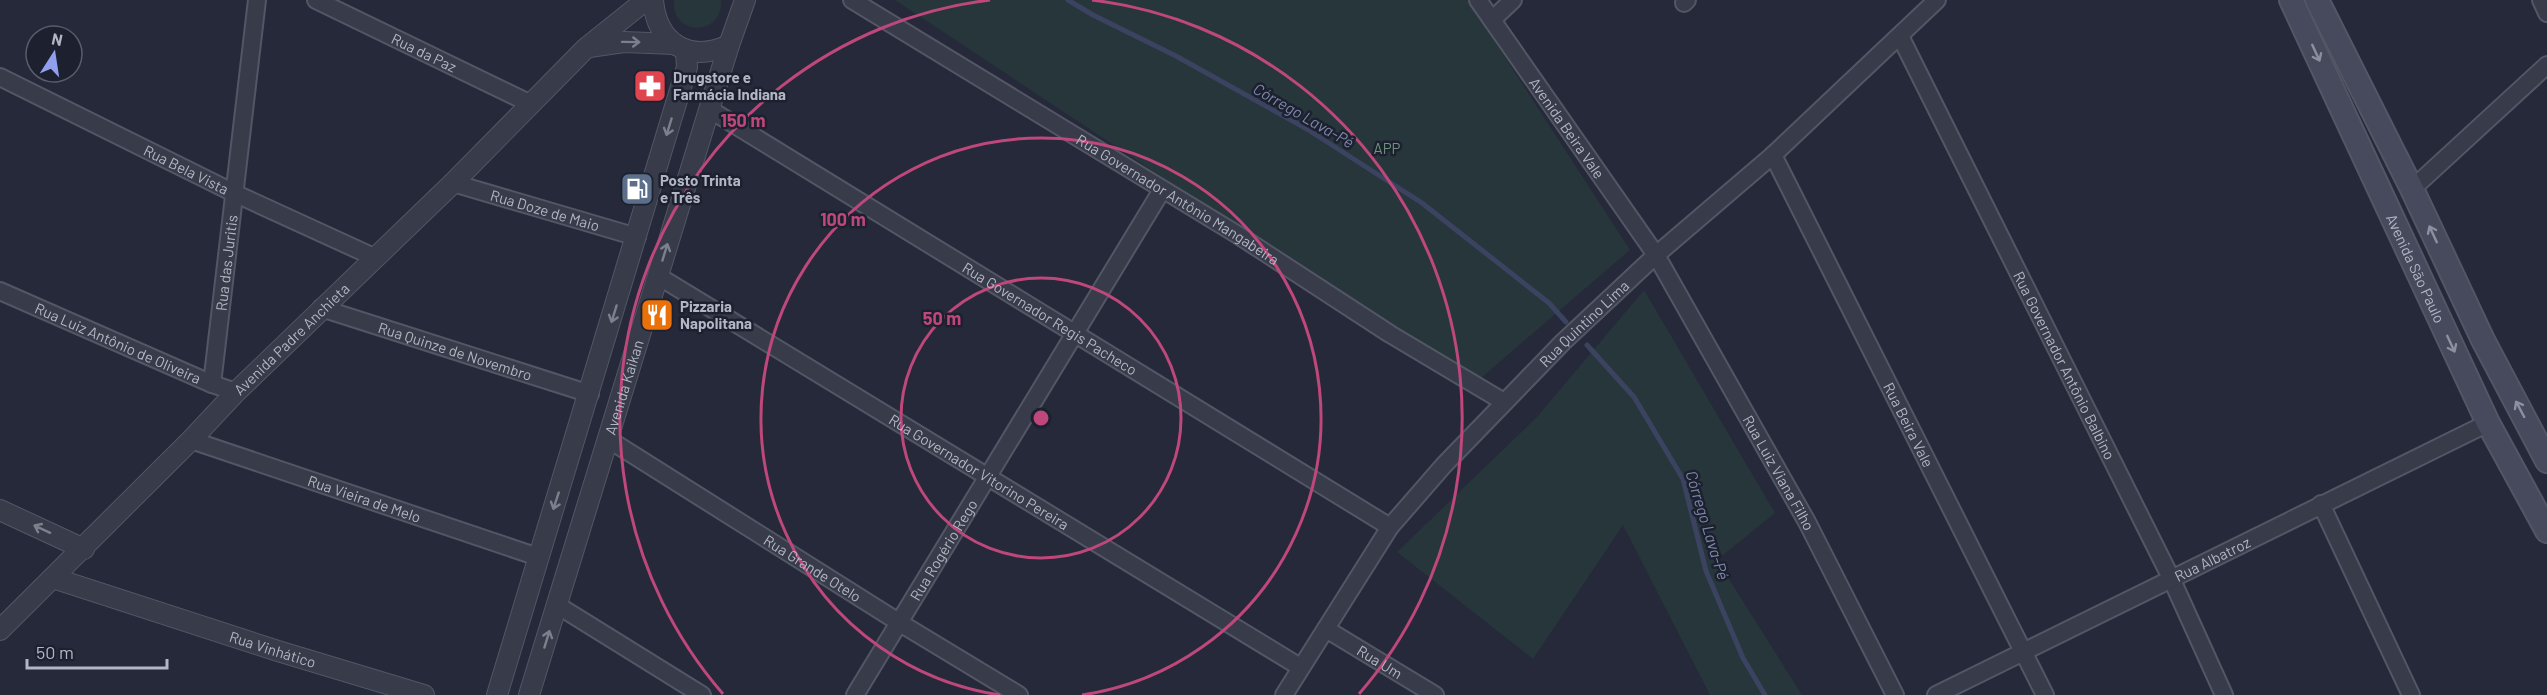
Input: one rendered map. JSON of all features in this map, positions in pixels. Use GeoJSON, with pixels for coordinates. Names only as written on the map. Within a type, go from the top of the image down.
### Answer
{"type":"FeatureCollection","features":[{"type":"Feature","properties":{"kind":"main road","name":"Avenida São Paulo"},"geometry":{"type":"LineString","coordinates":[[2291,0],[2488,423],[2547,531]]}},
{"type":"Feature","properties":{"kind":"main road","name":"Avenida São Paulo"},"geometry":{"type":"LineString","coordinates":[[2317,0],[2412,189],[2484,340],[2547,461]]}},
{"type":"Feature","properties":{"kind":"street","name":"Rua das Juritis"},"geometry":{"type":"LineString","coordinates":[[212,384],[257,0]]}},
{"type":"Feature","properties":{"kind":"street","name":"Rua da Paz"},"geometry":{"type":"LineString","coordinates":[[316,0],[531,104]]}},
{"type":"Feature","properties":{"kind":"street","name":"Avenida Padre Anchieta"},"geometry":{"type":"LineString","coordinates":[[0,630],[84,549],[236,392],[453,183],[586,48],[646,0]]}},
{"type":"Feature","properties":{"kind":"street"},"geometry":{"type":"LineString","coordinates":[[653,0],[658,26],[668,39],[681,47]]}},
{"type":"Feature","properties":{"kind":"street"},"geometry":{"type":"LineString","coordinates":[[586,48],[624,42],[681,47],[705,54],[729,45],[745,0]]}},
{"type":"Feature","properties":{"kind":"street","name":"Rua Governador Antônio Mangabeira"},"geometry":{"type":"LineString","coordinates":[[852,0],[1238,235],[1390,334],[1504,402]]}},
{"type":"Feature","properties":{"kind":"street","name":"Avenida Beira Vale"},"geometry":{"type":"LineString","coordinates":[[1478,0],[1656,255]]}},
{"type":"Feature","properties":{"kind":"street"},"geometry":{"type":"LineString","coordinates":[[1492,20],[1513,0]]}},
{"type":"Feature","properties":{"kind":"street","name":"Rua Quintino Lima"},"geometry":{"type":"LineString","coordinates":[[1284,695],[1390,527],[1444,465],[1504,402],[1656,255],[1773,155],[1937,0]]}},
{"type":"Feature","properties":{"kind":"street"},"geometry":{"type":"LineString","coordinates":[[2541,0],[2547,13]]}},
{"type":"Feature","properties":{"kind":"street","name":"Rua Governador Antônio Balbino"},"geometry":{"type":"LineString","coordinates":[[1900,36],[2171,578],[2224,695]]}},
{"type":"Feature","properties":{"kind":"street","name":"Avenida Kaikan"},"geometry":{"type":"LineString","coordinates":[[529,695],[729,45]]}},
{"type":"Feature","properties":{"kind":"street","name":"Avenida Kaikan"},"geometry":{"type":"LineString","coordinates":[[497,695],[590,394],[687,67],[681,47]]}},
{"type":"Feature","properties":{"kind":"street"},"geometry":{"type":"LineString","coordinates":[[2412,189],[2547,65]]}},
{"type":"Feature","properties":{"kind":"street","name":"Rua Bela Vista"},"geometry":{"type":"LineString","coordinates":[[0,77],[234,193],[376,258]]}},
{"type":"Feature","properties":{"kind":"street","name":"Rua Governador Regis Pacheco"},"geometry":{"type":"LineString","coordinates":[[709,109],[1390,527]]}},
{"type":"Feature","properties":{"kind":"street","name":"Rua Beira Vale"},"geometry":{"type":"LineString","coordinates":[[1773,155],[2044,695]]}},
{"type":"Feature","properties":{"kind":"street","name":"Rua Doze de Maio"},"geometry":{"type":"LineString","coordinates":[[453,183],[637,237]]}},
{"type":"Feature","properties":{"kind":"street","name":"Rua Rogério Rego"},"geometry":{"type":"LineString","coordinates":[[855,695],[1162,190]]}},
{"type":"Feature","properties":{"kind":"street","name":"Rua Luiz Viana Filho"},"geometry":{"type":"LineString","coordinates":[[1656,255],[1807,522],[1895,695]]}},
{"type":"Feature","properties":{"kind":"street","name":"Rua Governador Vitorino Pereira"},"geometry":{"type":"LineString","coordinates":[[658,276],[1300,667]]}},
{"type":"Feature","properties":{"kind":"street","name":"Rua Luiz Antônio de Oliveira"},"geometry":{"type":"LineString","coordinates":[[0,291],[212,384],[236,392]]}},
{"type":"Feature","properties":{"kind":"street","name":"Rua Quinze de Novembro"},"geometry":{"type":"LineString","coordinates":[[321,308],[590,394]]}},
{"type":"Feature","properties":{"kind":"street","name":"Rua Albatroz"},"geometry":{"type":"LineString","coordinates":[[1936,695],[2488,423]]}},
{"type":"Feature","properties":{"kind":"street","name":"Rua Grande Otelo"},"geometry":{"type":"LineString","coordinates":[[608,439],[900,623],[1019,695]]}},
{"type":"Feature","properties":{"kind":"street","name":"Rua Vieira de Melo"},"geometry":{"type":"LineString","coordinates":[[191,440],[538,557]]}},
{"type":"Feature","properties":{"kind":"street"},"geometry":{"type":"LineString","coordinates":[[2320,504],[2411,695]]}},
{"type":"Feature","properties":{"kind":"street"},"geometry":{"type":"LineString","coordinates":[[0,510],[84,549]]}},
{"type":"Feature","properties":{"kind":"street","name":"Rua Vinhático"},"geometry":{"type":"LineString","coordinates":[[53,578],[278,651],[424,695]]}},
{"type":"Feature","properties":{"kind":"street"},"geometry":{"type":"LineString","coordinates":[[557,605],[702,695]]}},
{"type":"Feature","properties":{"kind":"street","name":"Rua Um"},"geometry":{"type":"LineString","coordinates":[[1326,628],[1435,695]]}},
{"type":"Feature","properties":{"kind":"green space"},"geometry":{"type":"Polygon","coordinates":[[[674,0],[721,0],[719,12],[714,21],[697,28],[680,21],[675,12],[674,0]]]}},
{"type":"Feature","properties":{"kind":"green space","name":"APP"},"geometry":{"type":"Polygon","coordinates":[[[895,0],[1468,0],[1630,250],[1474,384],[895,0]]]}},
{"type":"Feature","properties":{"kind":"green space"},"geometry":{"type":"Polygon","coordinates":[[[1644,290],[1775,513],[1717,560],[1802,695],[1710,695],[1623,525],[1533,659],[1397,552],[1537,417],[1644,290]]]}},
{"type":"Feature","properties":{"kind":"waterway","name":"Córrego Lava-Pé"},"geometry":{"type":"LineString","coordinates":[[1068,0],[1093,15],[1176,56],[1307,129],[1422,203],[1549,303],[1566,322]]}},
{"type":"Feature","properties":{"kind":"waterway","name":"Córrego Lava-Pé"},"geometry":{"type":"LineString","coordinates":[[1587,345],[1634,397],[1683,479],[1706,571],[1743,658],[1765,695]]}},
{"type":"Feature","properties":{"kind":"place","name":"Drugstore e Farmácia Indiana"},"geometry":{"type":"Point","coordinates":[650,86]}},
{"type":"Feature","properties":{"kind":"place","name":"Posto Trinta e Três"},"geometry":{"type":"Point","coordinates":[637,189]}},
{"type":"Feature","properties":{"kind":"place","name":"Pizzaria Napolitana"},"geometry":{"type":"Point","coordinates":[657,315]}}]}
